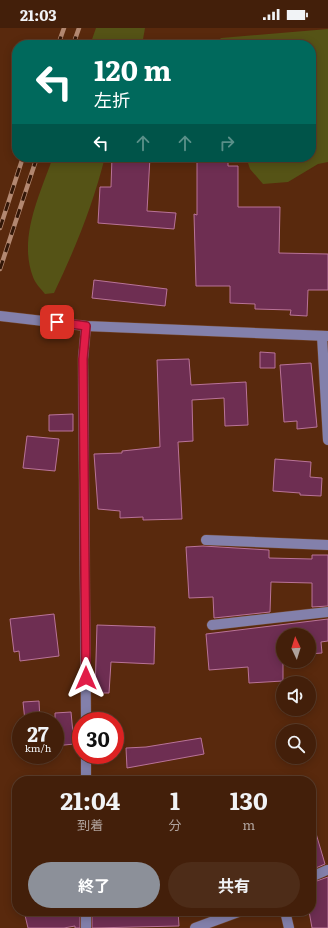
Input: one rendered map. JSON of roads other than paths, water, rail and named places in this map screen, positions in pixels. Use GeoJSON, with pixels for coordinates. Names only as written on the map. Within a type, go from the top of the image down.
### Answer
{"type":"FeatureCollection","features":[{"type":"Feature","properties":{"kind":"street"},"geometry":{"type":"LineString","coordinates":[[0,316],[86,326],[325,336],[328,440]]}},
{"type":"Feature","properties":{"kind":"street"},"geometry":{"type":"LineString","coordinates":[[86,326],[83,359],[86,712]]}},
{"type":"Feature","properties":{"kind":"street"},"geometry":{"type":"LineString","coordinates":[[206,540],[328,545]]}},
{"type":"Feature","properties":{"kind":"street"},"geometry":{"type":"LineString","coordinates":[[212,625],[328,612]]}},
{"type":"Feature","properties":{"kind":"street"},"geometry":{"type":"LineString","coordinates":[[86,764],[86,776]]}},
{"type":"Feature","properties":{"kind":"street"},"geometry":{"type":"LineString","coordinates":[[316,875],[327,870]]}},
{"type":"Feature","properties":{"kind":"street"},"geometry":{"type":"LineString","coordinates":[[86,916],[86,928]]}},
{"type":"Feature","properties":{"kind":"street"},"geometry":{"type":"LineString","coordinates":[[195,928],[227,916]]}},
{"type":"Feature","properties":{"kind":"street"},"geometry":{"type":"LineString","coordinates":[[286,916],[289,928]]}},
{"type":"Feature","properties":{"kind":"railway"},"geometry":{"type":"LineString","coordinates":[[60,40],[64,28]]}},
{"type":"Feature","properties":{"kind":"railway"},"geometry":{"type":"LineString","coordinates":[[75,40],[79,28]]}},
{"type":"Feature","properties":{"kind":"railway"},"geometry":{"type":"LineString","coordinates":[[0,228],[21,162]]}},
{"type":"Feature","properties":{"kind":"railway"},"geometry":{"type":"LineString","coordinates":[[0,269],[35,162]]}}]}
